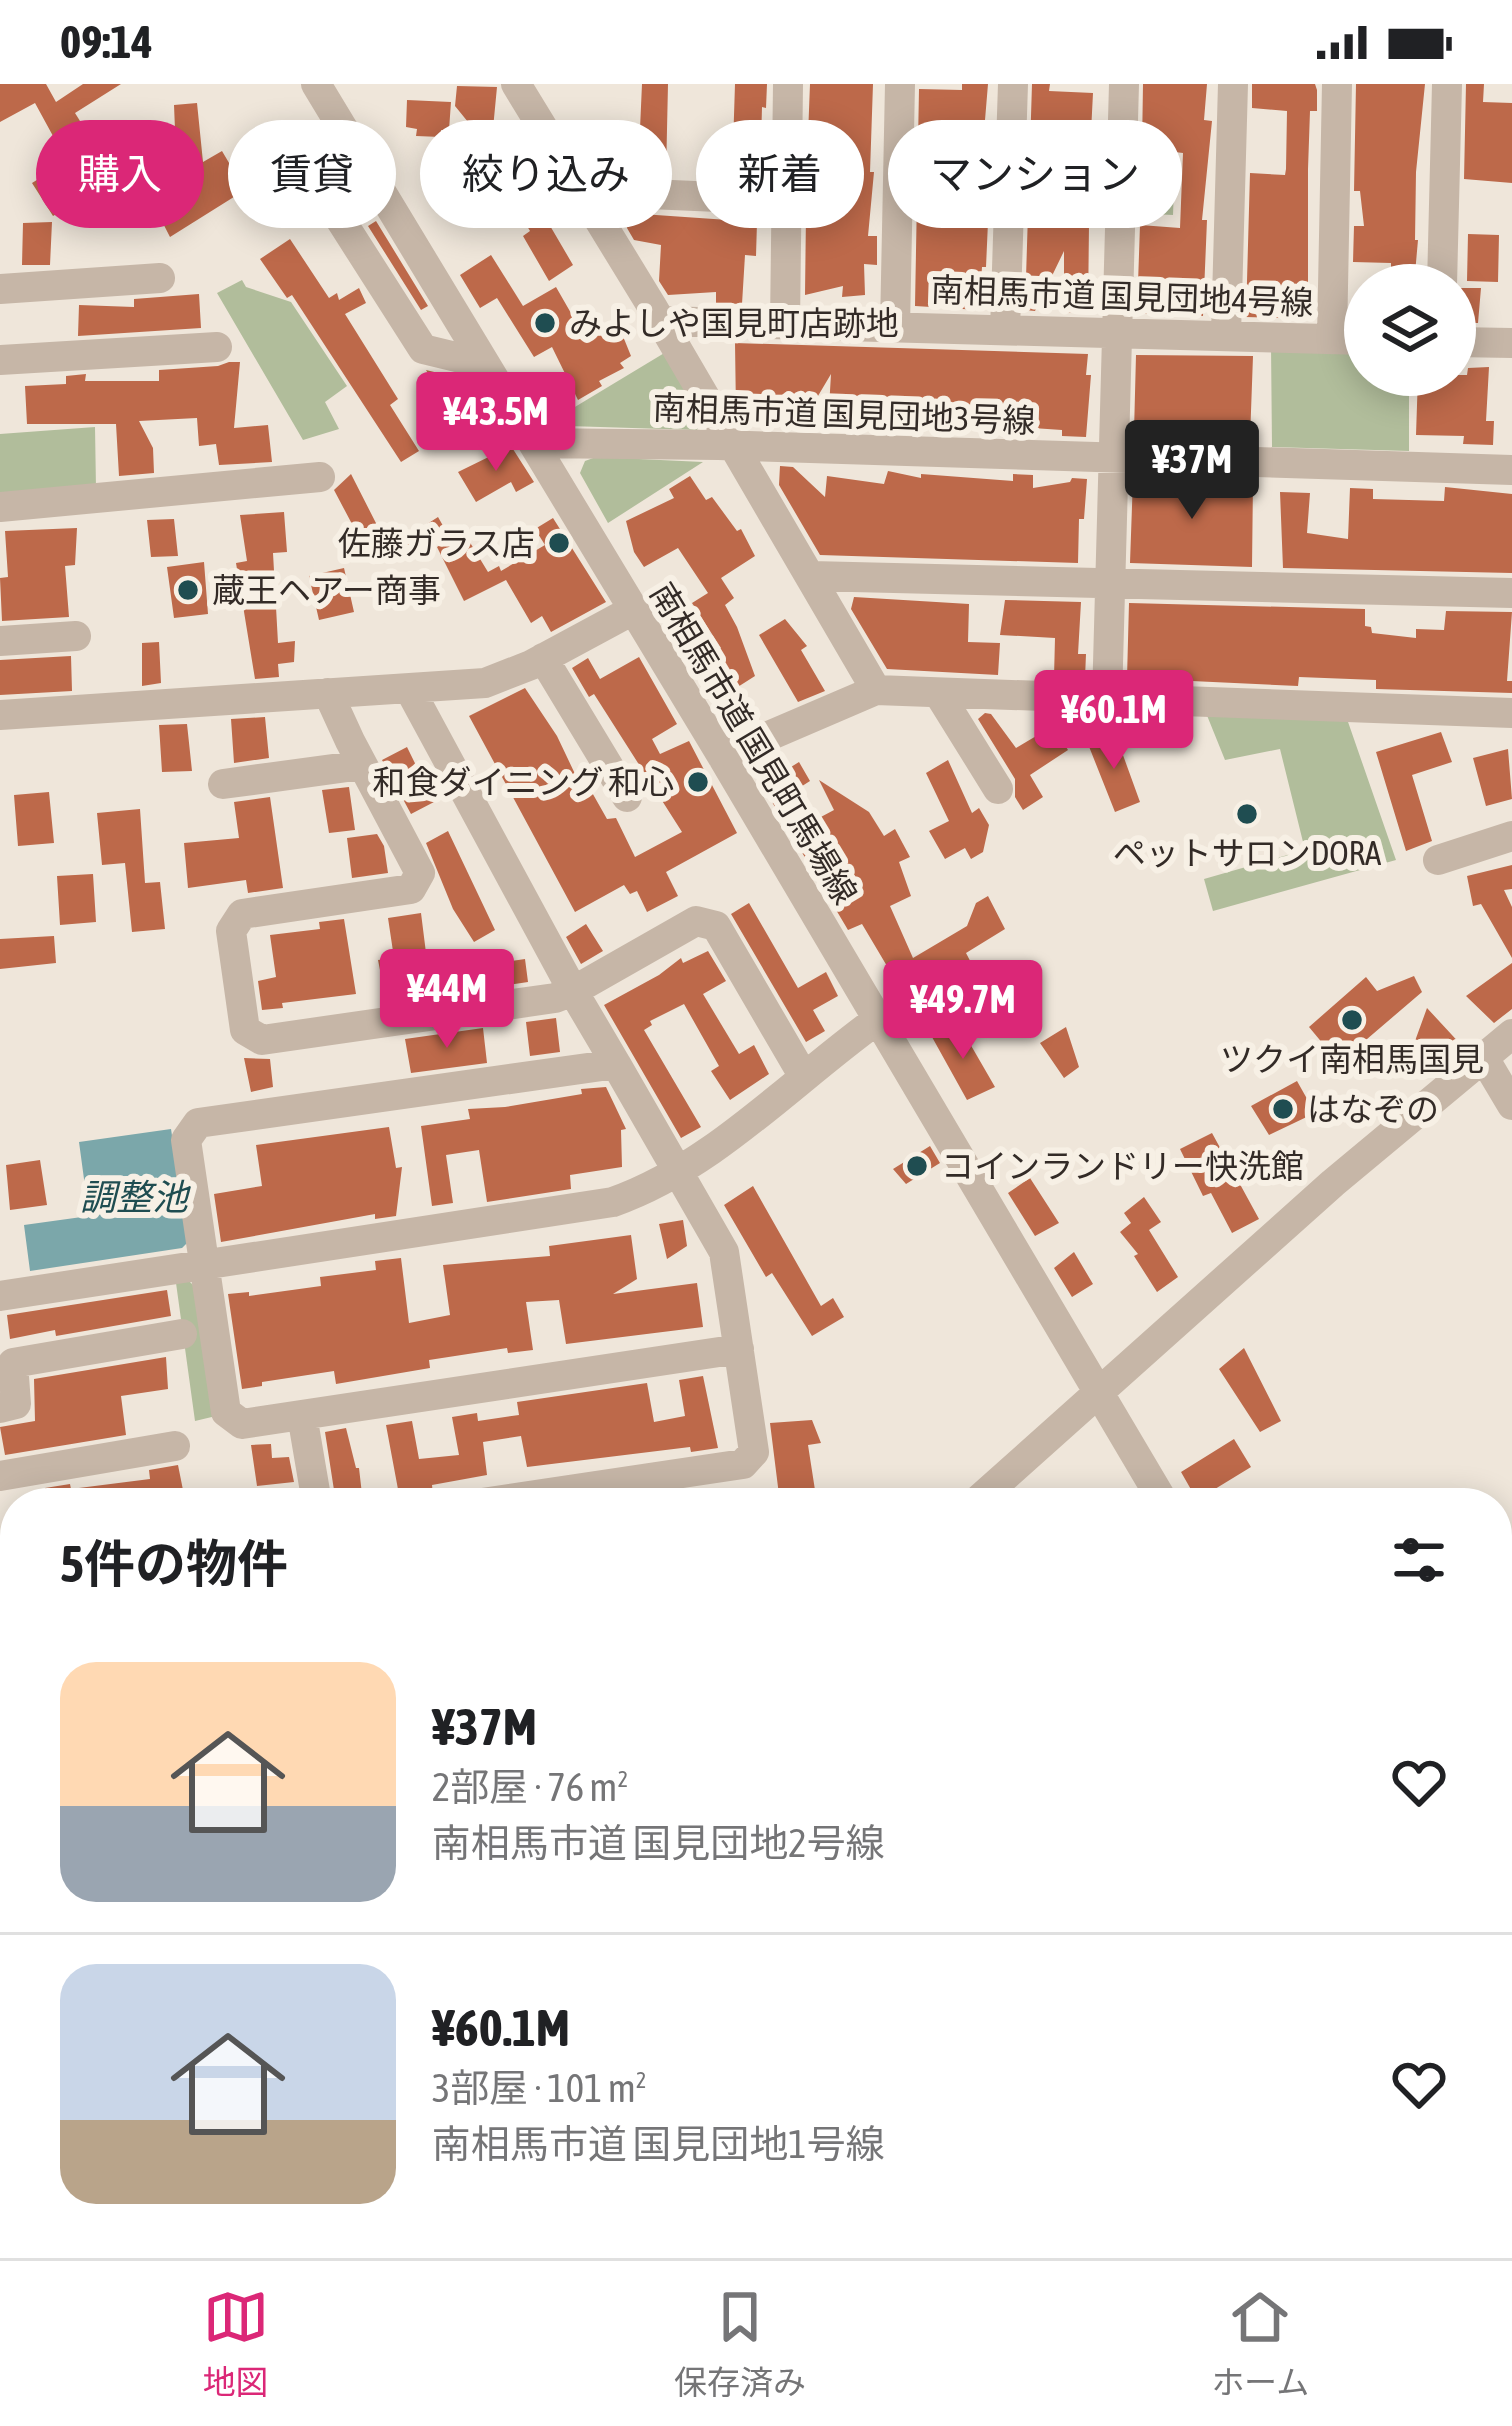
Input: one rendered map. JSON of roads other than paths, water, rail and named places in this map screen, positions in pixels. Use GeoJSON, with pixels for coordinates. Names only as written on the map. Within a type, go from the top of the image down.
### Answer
{"type":"FeatureCollection","features":[{"type":"Feature","properties":{"kind":"street","name":"南相馬市道 国見町馬場線"},"geometry":{"type":"LineString","coordinates":[[316,84],[722,756],[1154,1488]]}},
{"type":"Feature","properties":{"kind":"street"},"geometry":{"type":"LineString","coordinates":[[516,84],[538,120]]}},
{"type":"Feature","properties":{"kind":"street"},"geometry":{"type":"LineString","coordinates":[[787,120],[788,84]]}},
{"type":"Feature","properties":{"kind":"street"},"geometry":{"type":"LineString","coordinates":[[895,327],[900,84]]}},
{"type":"Feature","properties":{"kind":"street"},"geometry":{"type":"LineString","coordinates":[[1005,330],[1013,84]]}},
{"type":"Feature","properties":{"kind":"street"},"geometry":{"type":"LineString","coordinates":[[1107,700],[1124,84]]}},
{"type":"Feature","properties":{"kind":"street"},"geometry":{"type":"LineString","coordinates":[[1226,335],[1233,84]]}},
{"type":"Feature","properties":{"kind":"street"},"geometry":{"type":"LineString","coordinates":[[1332,338],[1337,84]]}},
{"type":"Feature","properties":{"kind":"street"},"geometry":{"type":"LineString","coordinates":[[1443,264],[1447,84]]}},
{"type":"Feature","properties":{"kind":"street"},"geometry":{"type":"LineString","coordinates":[[346,228],[423,349],[485,364]]}},
{"type":"Feature","properties":{"kind":"street"},"geometry":{"type":"LineString","coordinates":[[603,228],[876,690]]}},
{"type":"Feature","properties":{"kind":"street"},"geometry":{"type":"LineString","coordinates":[[785,324],[786,228]]}},
{"type":"Feature","properties":{"kind":"street"},"geometry":{"type":"LineString","coordinates":[[0,290],[160,278]]}},
{"type":"Feature","properties":{"kind":"street","name":"南相馬市道 国見団地4号線"},"geometry":{"type":"LineString","coordinates":[[661,321],[1344,339]]}},
{"type":"Feature","properties":{"kind":"street"},"geometry":{"type":"LineString","coordinates":[[1476,342],[1512,343]]}},
{"type":"Feature","properties":{"kind":"street"},"geometry":{"type":"LineString","coordinates":[[0,360],[217,347]]}},
{"type":"Feature","properties":{"kind":"street","name":"南相馬市道 国見団地3号線"},"geometry":{"type":"LineString","coordinates":[[533,443],[1512,470]]}},
{"type":"Feature","properties":{"kind":"street"},"geometry":{"type":"LineString","coordinates":[[0,507],[320,477]]}},
{"type":"Feature","properties":{"kind":"street"},"geometry":{"type":"LineString","coordinates":[[811,576],[1512,593]]}},
{"type":"Feature","properties":{"kind":"street"},"geometry":{"type":"LineString","coordinates":[[0,715],[485,683],[633,610]]}},
{"type":"Feature","properties":{"kind":"street"},"geometry":{"type":"LineString","coordinates":[[0,641],[76,636]]}},
{"type":"Feature","properties":{"kind":"street"},"geometry":{"type":"LineString","coordinates":[[543,658],[627,796]]}},
{"type":"Feature","properties":{"kind":"street"},"geometry":{"type":"LineString","coordinates":[[410,690],[573,991],[724,1252],[754,1452],[743,1464],[582,1488]]}},
{"type":"Feature","properties":{"kind":"street"},"geometry":{"type":"LineString","coordinates":[[722,756],[876,690],[1512,713]]}},
{"type":"Feature","properties":{"kind":"street"},"geometry":{"type":"LineString","coordinates":[[328,693],[420,873],[411,889],[242,914],[231,931],[244,1030],[262,1040],[555,998],[696,921],[716,926],[804,1077]]}},
{"type":"Feature","properties":{"kind":"street"},"geometry":{"type":"LineString","coordinates":[[939,694],[998,789]]}},
{"type":"Feature","properties":{"kind":"street"},"geometry":{"type":"LineString","coordinates":[[223,784],[362,764]]}},
{"type":"Feature","properties":{"kind":"street"},"geometry":{"type":"LineString","coordinates":[[1438,860],[1512,836]]}},
{"type":"Feature","properties":{"kind":"street"},"geometry":{"type":"LineString","coordinates":[[0,1296],[583,1209],[635,1194],[677,1171],[877,1020]]}},
{"type":"Feature","properties":{"kind":"street"},"geometry":{"type":"LineString","coordinates":[[992,1488],[1333,1183],[1512,1034]]}},
{"type":"Feature","properties":{"kind":"street"},"geometry":{"type":"LineString","coordinates":[[1484,1058],[1512,1105]]}},
{"type":"Feature","properties":{"kind":"street"},"geometry":{"type":"LineString","coordinates":[[616,1064],[199,1123],[186,1139],[226,1412],[242,1424],[739,1349]]}},
{"type":"Feature","properties":{"kind":"street"},"geometry":{"type":"LineString","coordinates":[[0,1408],[16,1404],[13,1363],[182,1334]]}},
{"type":"Feature","properties":{"kind":"street"},"geometry":{"type":"LineString","coordinates":[[302,1415],[314,1488]]}},
{"type":"Feature","properties":{"kind":"street"},"geometry":{"type":"LineString","coordinates":[[0,1475],[176,1446]]}},
{"type":"Feature","properties":{"kind":"water","name":"調整池"},"geometry":{"type":"Polygon","coordinates":[[[171,1129],[188,1242],[182,1248],[30,1271],[24,1225],[89,1216],[79,1142],[171,1129]]]}},
{"type":"Feature","properties":{"kind":"place","name":"みよしや国見町店跡地"},"geometry":{"type":"Point","coordinates":[545,323]}},
{"type":"Feature","properties":{"kind":"place","name":"佐藤ガラス店"},"geometry":{"type":"Point","coordinates":[559,543]}},
{"type":"Feature","properties":{"kind":"place","name":"蔵王ヘアー商事"},"geometry":{"type":"Point","coordinates":[188,590]}},
{"type":"Feature","properties":{"kind":"place","name":"和食ダイニング 和心"},"geometry":{"type":"Point","coordinates":[698,782]}},
{"type":"Feature","properties":{"kind":"place","name":"ペットサロンDORA"},"geometry":{"type":"Point","coordinates":[1247,814]}},
{"type":"Feature","properties":{"kind":"place","name":"ツクイ南相馬国見"},"geometry":{"type":"Point","coordinates":[1352,1020]}},
{"type":"Feature","properties":{"kind":"place","name":"はなぞの"},"geometry":{"type":"Point","coordinates":[1283,1109]}},
{"type":"Feature","properties":{"kind":"place","name":"コインランドリー快洗館"},"geometry":{"type":"Point","coordinates":[917,1166]}}]}
